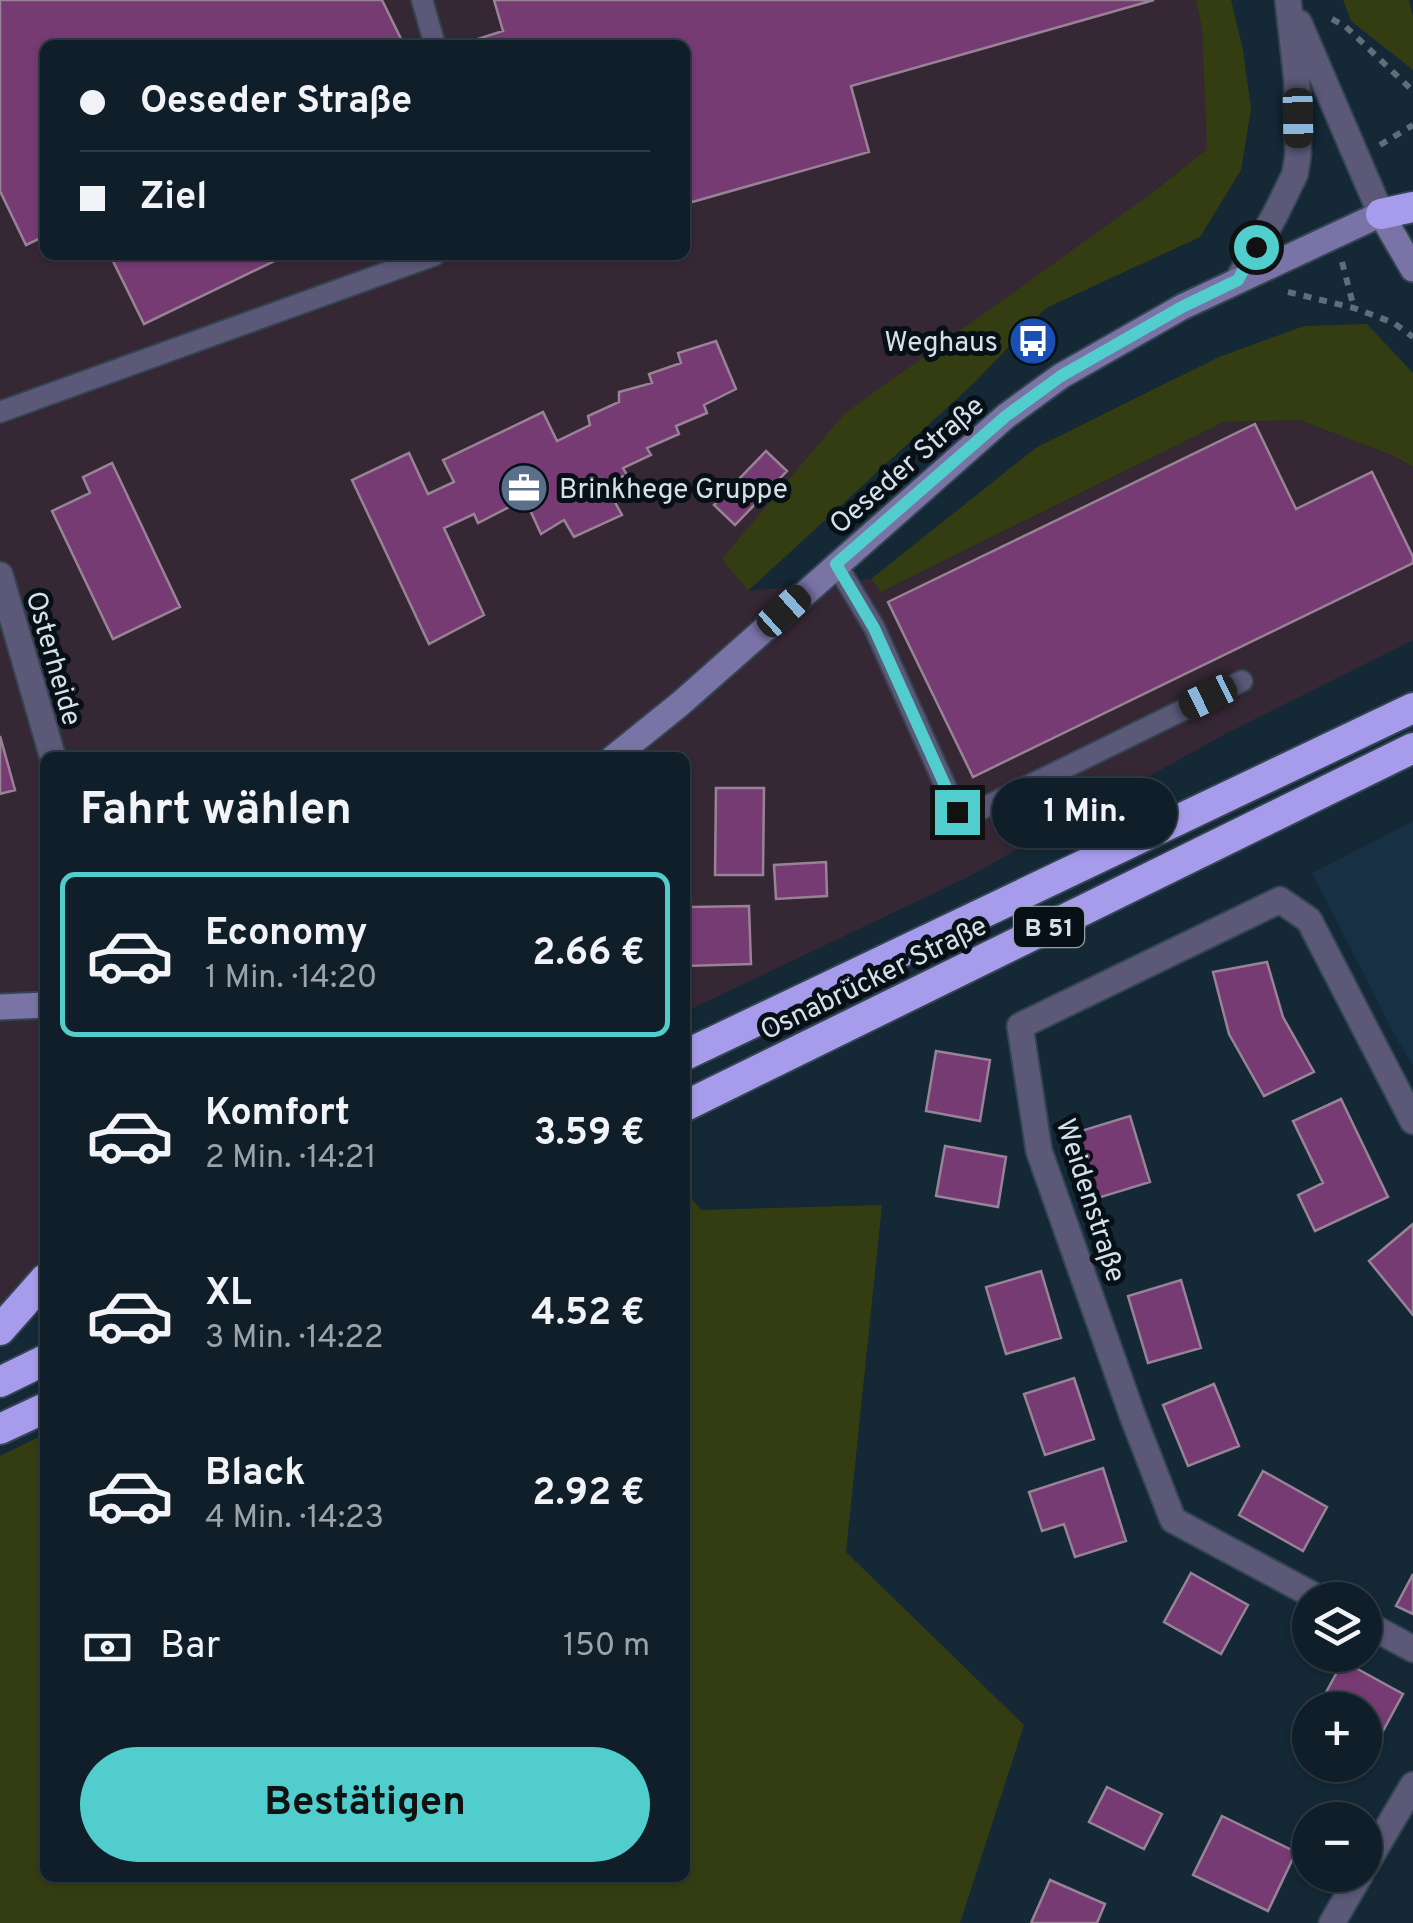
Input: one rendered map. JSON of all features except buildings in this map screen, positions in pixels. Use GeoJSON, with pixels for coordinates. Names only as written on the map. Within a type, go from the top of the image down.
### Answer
{"type":"FeatureCollection","features":[{"type":"Feature","properties":{"kind":"highway"},"geometry":{"type":"LineString","coordinates":[[1381,214],[1413,208]]}},
{"type":"Feature","properties":{"kind":"highway","name":"Osnabrücker Straße"},"geometry":{"type":"LineString","coordinates":[[690,1053],[1413,708]]}},
{"type":"Feature","properties":{"kind":"highway","name":"Osnabrücker Straße"},"geometry":{"type":"LineString","coordinates":[[690,1104],[1413,748]]}},
{"type":"Feature","properties":{"kind":"highway"},"geometry":{"type":"LineString","coordinates":[[0,1330],[40,1285]]}},
{"type":"Feature","properties":{"kind":"highway"},"geometry":{"type":"LineString","coordinates":[[0,1382],[40,1362]]}},
{"type":"Feature","properties":{"kind":"highway"},"geometry":{"type":"LineString","coordinates":[[0,1429],[40,1410]]}},
{"type":"Feature","properties":{"kind":"street"},"geometry":{"type":"LineString","coordinates":[[1289,0],[1381,214],[1413,269]]}},
{"type":"Feature","properties":{"kind":"street"},"geometry":{"type":"LineString","coordinates":[[1238,280],[1295,174],[1297,81],[1289,0]]}},
{"type":"Feature","properties":{"kind":"street","name":"Oeseder Straße"},"geometry":{"type":"LineString","coordinates":[[620,752],[1006,416],[1061,376],[1182,307],[1381,214]]}},
{"type":"Feature","properties":{"kind":"street","name":"Osterheide"},"geometry":{"type":"LineString","coordinates":[[0,575],[51,752]]}},
{"type":"Feature","properties":{"kind":"street","name":"Weidenstraße"},"geometry":{"type":"LineString","coordinates":[[1292,1584],[1173,1520],[1039,1151],[1020,1026],[1280,900],[1309,920],[1413,1122]]}},
{"type":"Feature","properties":{"kind":"street"},"geometry":{"type":"LineString","coordinates":[[0,1007],[40,1004]]}},
{"type":"Feature","properties":{"kind":"street"},"geometry":{"type":"LineString","coordinates":[[1382,1632],[1413,1649]]}},
{"type":"Feature","properties":{"kind":"street"},"geometry":{"type":"LineString","coordinates":[[1382,1837],[1413,1785]]}},
{"type":"Feature","properties":{"kind":"street"},"geometry":{"type":"LineString","coordinates":[[1332,1923],[1350,1892]]}},
{"type":"Feature","properties":{"kind":"lane"},"geometry":{"type":"LineString","coordinates":[[422,0],[434,40]]}},
{"type":"Feature","properties":{"kind":"lane"},"geometry":{"type":"LineString","coordinates":[[0,412],[422,260]]}},
{"type":"Feature","properties":{"kind":"lane"},"geometry":{"type":"LineString","coordinates":[[836,564],[874,628],[957,812],[969,815],[1242,680]]}},
{"type":"Feature","properties":{"kind":"path"},"geometry":{"type":"LineString","coordinates":[[1328,18],[1344,26],[1413,91]]}},
{"type":"Feature","properties":{"kind":"path"},"geometry":{"type":"LineString","coordinates":[[1393,137],[1413,125]]}},
{"type":"Feature","properties":{"kind":"path"},"geometry":{"type":"LineString","coordinates":[[1238,280],[1354,308],[1394,323],[1413,338]]}},
{"type":"Feature","properties":{"kind":"shaded area"},"geometry":{"type":"Polygon","coordinates":[[[0,0],[1196,0],[1202,28],[1208,148],[722,559],[748,591],[871,579],[882,592],[1224,422],[1300,420],[1413,467],[1413,640],[1227,733],[968,877],[690,1010],[690,752],[40,752],[40,1311],[0,1329],[0,0]]]}},
{"type":"Feature","properties":{"kind":"shaded area"},"geometry":{"type":"Polygon","coordinates":[[[1413,821],[1413,1065],[1312,873],[1413,821]]]}},
{"type":"Feature","properties":{"kind":"green space"},"geometry":{"type":"Polygon","coordinates":[[[1196,0],[1231,0],[1251,109],[1241,170],[1200,237],[1046,308],[975,382],[748,591],[722,559],[844,414],[1148,196],[1207,149],[1202,28],[1196,0]]]}},
{"type":"Feature","properties":{"kind":"green space"},"geometry":{"type":"Polygon","coordinates":[[[1343,0],[1409,0],[1413,17],[1413,70],[1351,21],[1343,0]]]}},
{"type":"Feature","properties":{"kind":"green space"},"geometry":{"type":"Polygon","coordinates":[[[1367,324],[1413,373],[1413,467],[1300,420],[1224,422],[881,592],[871,579],[1037,447],[1219,357],[1304,326],[1367,324]]]}},
{"type":"Feature","properties":{"kind":"green space"},"geometry":{"type":"Polygon","coordinates":[[[690,1196],[701,1210],[882,1205],[846,1552],[1024,1725],[960,1923],[0,1923],[0,1456],[40,1436],[40,1882],[690,1882],[690,1196]]]}},
{"type":"Feature","properties":{"kind":"place","name":"Weghaus"},"geometry":{"type":"Point","coordinates":[1033,341]}},
{"type":"Feature","properties":{"kind":"place","name":"Brinkhege Gruppe"},"geometry":{"type":"Point","coordinates":[524,488]}},
{"type":"Feature","properties":{"kind":"route"},"geometry":{"type":"LineString","coordinates":[[957,812],[874,628],[836,564],[1006,416],[1061,376],[1238,280],[1256,247]]}}]}
